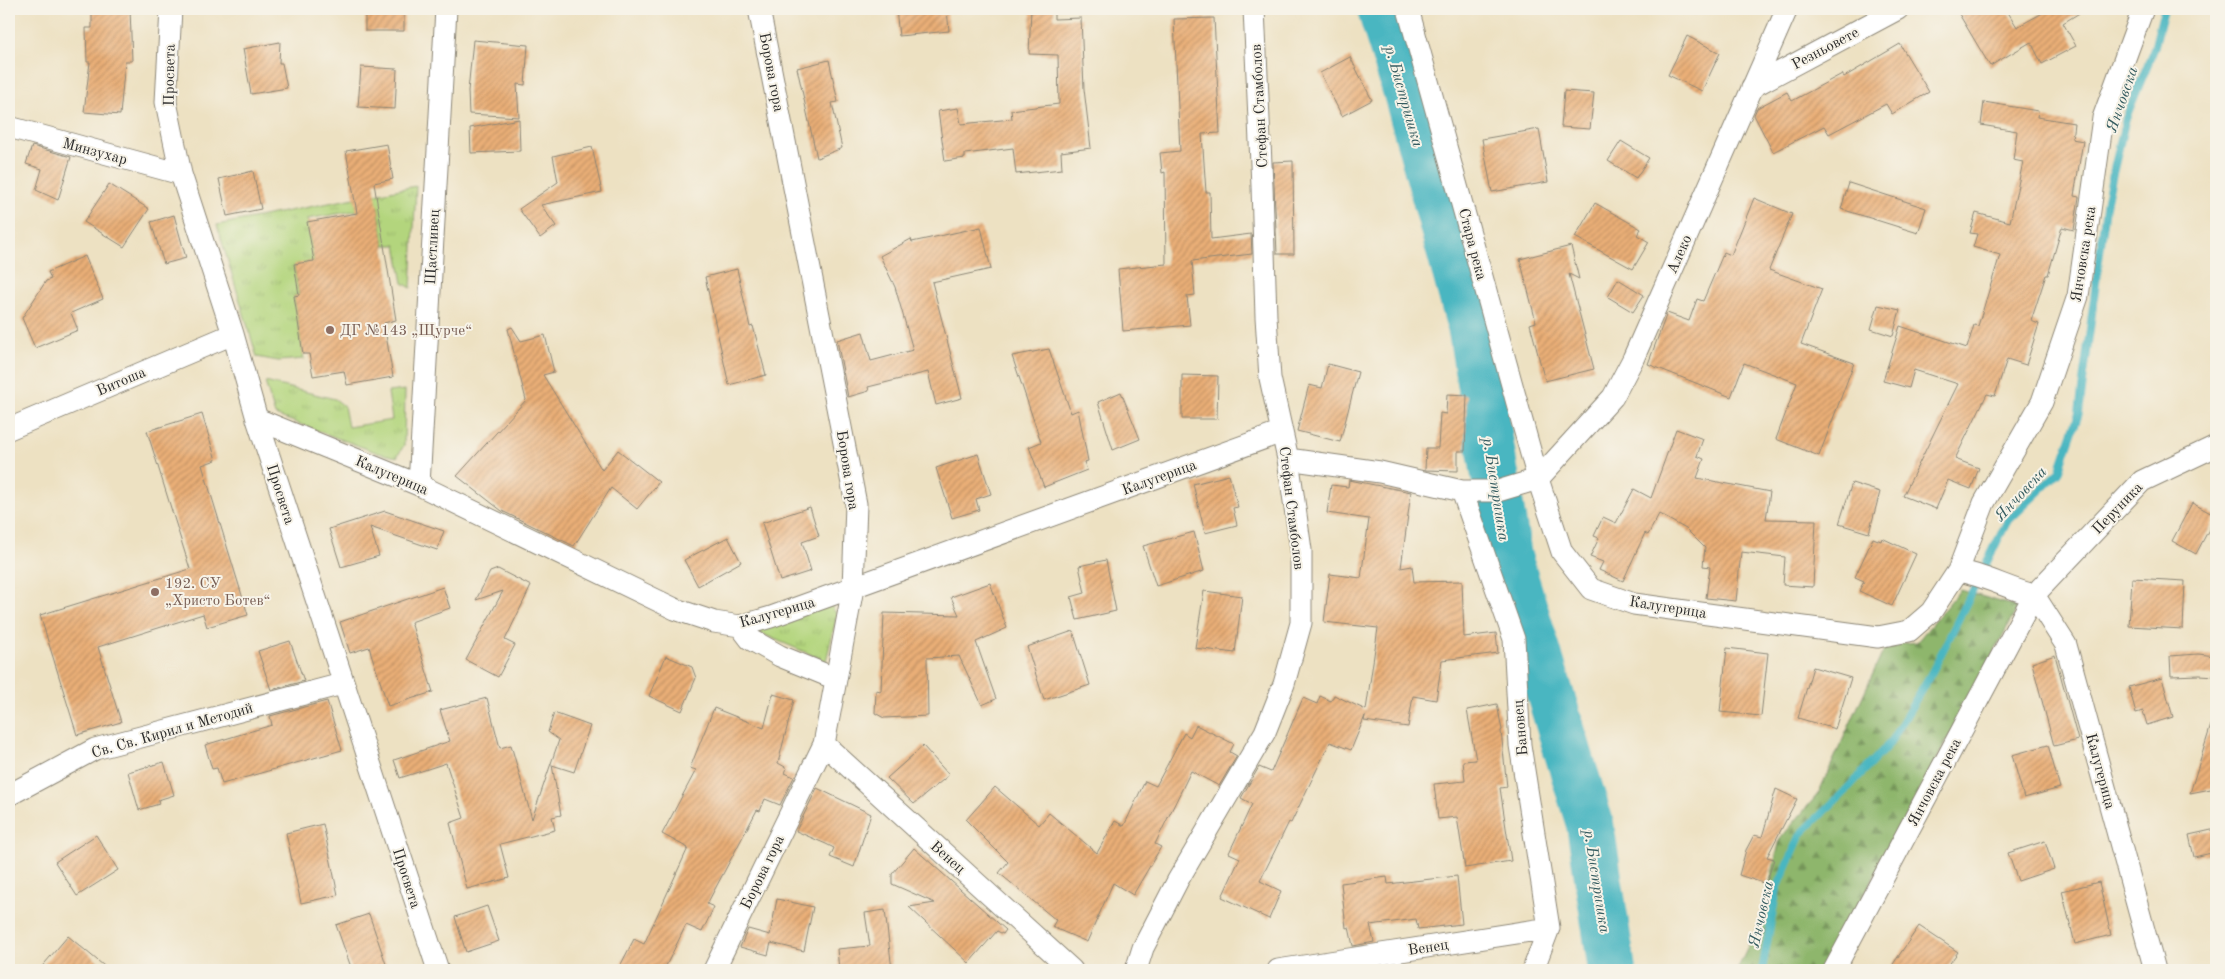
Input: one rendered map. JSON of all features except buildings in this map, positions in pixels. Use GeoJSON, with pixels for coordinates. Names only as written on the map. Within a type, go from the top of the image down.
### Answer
{"type":"FeatureCollection","features":[{"type":"Feature","properties":{"kind":"street","name":"Просвета"},"geometry":{"type":"LineString","coordinates":[[171,9],[166,102],[181,174],[232,334],[256,419],[438,970]]}},
{"type":"Feature","properties":{"kind":"street","name":"Щастливец"},"geometry":{"type":"LineString","coordinates":[[419,485],[446,9]]}},
{"type":"Feature","properties":{"kind":"street","name":"Борова гора"},"geometry":{"type":"LineString","coordinates":[[714,970],[824,744],[853,588],[856,504],[759,9]]}},
{"type":"Feature","properties":{"kind":"street","name":"Стефан Стамболов"},"geometry":{"type":"LineString","coordinates":[[1136,970],[1144,948],[1178,880],[1265,732],[1284,684],[1301,623],[1301,550],[1288,459],[1270,378],[1254,9]]}},
{"type":"Feature","properties":{"kind":"street","name":"Стара река"},"geometry":{"type":"LineString","coordinates":[[1408,9],[1538,479]]}},
{"type":"Feature","properties":{"kind":"street","name":"Алеко"},"geometry":{"type":"LineString","coordinates":[[1538,479],[1613,397],[1633,358],[1787,9]]}},
{"type":"Feature","properties":{"kind":"street","name":"Резньовете"},"geometry":{"type":"LineString","coordinates":[[1752,87],[1898,9]]}},
{"type":"Feature","properties":{"kind":"street","name":"Янчовска река"},"geometry":{"type":"LineString","coordinates":[[1966,572],[1984,503],[2042,402],[2078,296],[2103,118],[2143,9]]}},
{"type":"Feature","properties":{"kind":"street","name":"Минзухар"},"geometry":{"type":"LineString","coordinates":[[9,127],[181,174]]}},
{"type":"Feature","properties":{"kind":"street","name":"Витоша"},"geometry":{"type":"LineString","coordinates":[[9,429],[232,334]]}},
{"type":"Feature","properties":{"kind":"street","name":"Калугерица"},"geometry":{"type":"LineString","coordinates":[[256,419],[419,485],[675,609],[714,622],[740,626],[853,588],[1282,432]]}},
{"type":"Feature","properties":{"kind":"street","name":"Перуника"},"geometry":{"type":"LineString","coordinates":[[2026,593],[2142,481],[2216,446]]}},
{"type":"Feature","properties":{"kind":"street"},"geometry":{"type":"LineString","coordinates":[[1288,459],[1380,472],[1463,491],[1498,491],[1538,479]]}},
{"type":"Feature","properties":{"kind":"street","name":"Калугерица"},"geometry":{"type":"LineString","coordinates":[[1538,479],[1562,552],[1591,588],[1634,604],[1878,637],[1909,631],[1931,612],[1966,572]]}},
{"type":"Feature","properties":{"kind":"street","name":"Бановец"},"geometry":{"type":"LineString","coordinates":[[1463,491],[1514,639],[1520,745],[1549,928],[1533,970]]}},
{"type":"Feature","properties":{"kind":"street"},"geometry":{"type":"LineString","coordinates":[[1966,572],[2026,593]]}},
{"type":"Feature","properties":{"kind":"street","name":"Калугерица"},"geometry":{"type":"LineString","coordinates":[[2026,593],[2066,645],[2155,970]]}},
{"type":"Feature","properties":{"kind":"street","name":"Янчовска река"},"geometry":{"type":"LineString","coordinates":[[1834,970],[2026,593]]}},
{"type":"Feature","properties":{"kind":"street"},"geometry":{"type":"LineString","coordinates":[[740,626],[750,640],[780,656],[836,679]]}},
{"type":"Feature","properties":{"kind":"street","name":"Св. Св. Кирил и Методий"},"geometry":{"type":"LineString","coordinates":[[9,795],[95,749],[342,684]]}},
{"type":"Feature","properties":{"kind":"street","name":"Венец"},"geometry":{"type":"LineString","coordinates":[[824,744],[1072,970]]}},
{"type":"Feature","properties":{"kind":"street","name":"Венец"},"geometry":{"type":"LineString","coordinates":[[1278,970],[1549,928]]}},
{"type":"Feature","properties":{"kind":"green space"},"geometry":{"type":"Polygon","coordinates":[[[416,186],[411,288],[403,283],[396,245],[384,245],[378,207],[307,219],[314,261],[294,265],[299,295],[294,296],[304,359],[278,361],[257,357],[217,225],[416,186]]]}},
{"type":"Feature","properties":{"kind":"green space"},"geometry":{"type":"Polygon","coordinates":[[[265,382],[335,399],[344,406],[348,427],[392,420],[388,392],[405,390],[404,445],[397,457],[378,453],[275,415],[265,382]]]}},
{"type":"Feature","properties":{"kind":"green space"},"geometry":{"type":"Polygon","coordinates":[[[1960,590],[2018,607],[1824,970],[1737,970],[1762,918],[1780,839],[1818,794],[1886,645],[1917,642],[1960,590]]]}},
{"type":"Feature","properties":{"kind":"green space"},"geometry":{"type":"Polygon","coordinates":[[[831,605],[837,615],[826,661],[760,633],[760,628],[831,605]]]}},
{"type":"Feature","properties":{"kind":"waterway","name":"р. Бистришка"},"geometry":{"type":"LineString","coordinates":[[1381,9],[1406,89],[1472,331],[1508,557],[1590,824],[1612,970]]}},
{"type":"Feature","properties":{"kind":"waterway","name":"Янчовска"},"geometry":{"type":"LineString","coordinates":[[1762,970],[1777,889],[1801,834],[1890,743],[1932,672],[2007,522],[2059,472],[2079,413],[2107,199],[2126,118],[2154,49],[2164,9]]}},
{"type":"Feature","properties":{"kind":"place","name":"ДГ №143 „Щурче“"},"geometry":{"type":"Point","coordinates":[330,330]}},
{"type":"Feature","properties":{"kind":"place","name":"192. СУ „Христо Ботев“"},"geometry":{"type":"Point","coordinates":[155,592]}}]}
